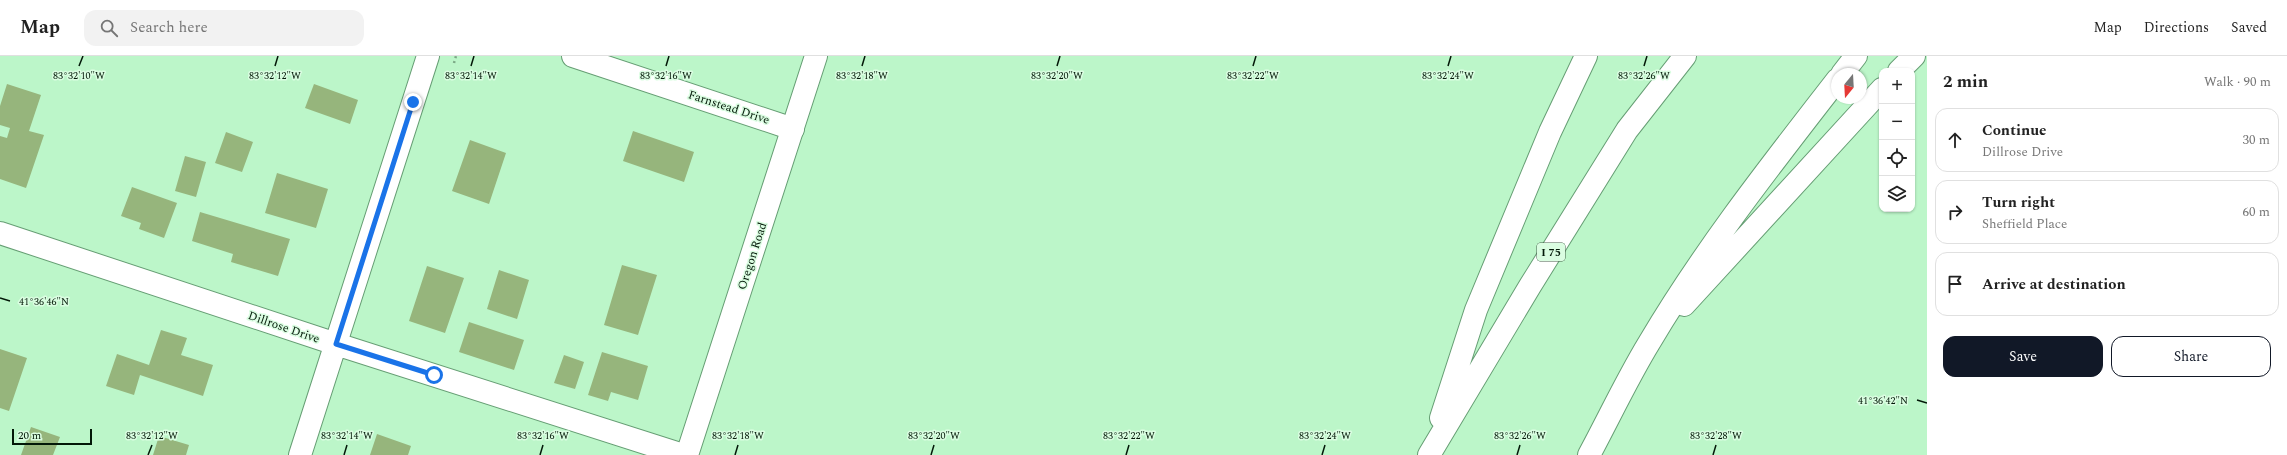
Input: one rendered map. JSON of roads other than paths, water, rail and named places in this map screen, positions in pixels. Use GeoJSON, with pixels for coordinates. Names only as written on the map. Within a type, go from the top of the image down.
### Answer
{"type":"FeatureCollection","features":[{"type":"Feature","properties":{"kind":"main road"},"geometry":{"type":"LineString","coordinates":[[300,455],[428,56]]}},
{"type":"Feature","properties":{"kind":"main road","name":"Farnstead Drive"},"geometry":{"type":"LineString","coordinates":[[573,56],[793,129]]}},
{"type":"Feature","properties":{"kind":"main road","name":"Oregon Road"},"geometry":{"type":"LineString","coordinates":[[687,455],[816,56]]}},
{"type":"Feature","properties":{"kind":"main road"},"geometry":{"type":"LineString","coordinates":[[1430,454],[1476,310],[1550,132],[1586,56]]}},
{"type":"Feature","properties":{"kind":"main road","name":"I 75"},"geometry":{"type":"LineString","coordinates":[[1430,454],[1627,130],[1685,56]]}},
{"type":"Feature","properties":{"kind":"main road"},"geometry":{"type":"LineString","coordinates":[[1847,68],[1856,56]]}},
{"type":"Feature","properties":{"kind":"main road"},"geometry":{"type":"LineString","coordinates":[[1902,68],[1914,56]]}},
{"type":"Feature","properties":{"kind":"main road"},"geometry":{"type":"LineString","coordinates":[[1590,455],[1648,344],[1691,275],[1731,219],[1831,88]]}},
{"type":"Feature","properties":{"kind":"main road"},"geometry":{"type":"LineString","coordinates":[[1648,344],[1879,92]]}},
{"type":"Feature","properties":{"kind":"main road","name":"Dillrose Drive"},"geometry":{"type":"LineString","coordinates":[[0,233],[336,344],[683,455]]}}]}
